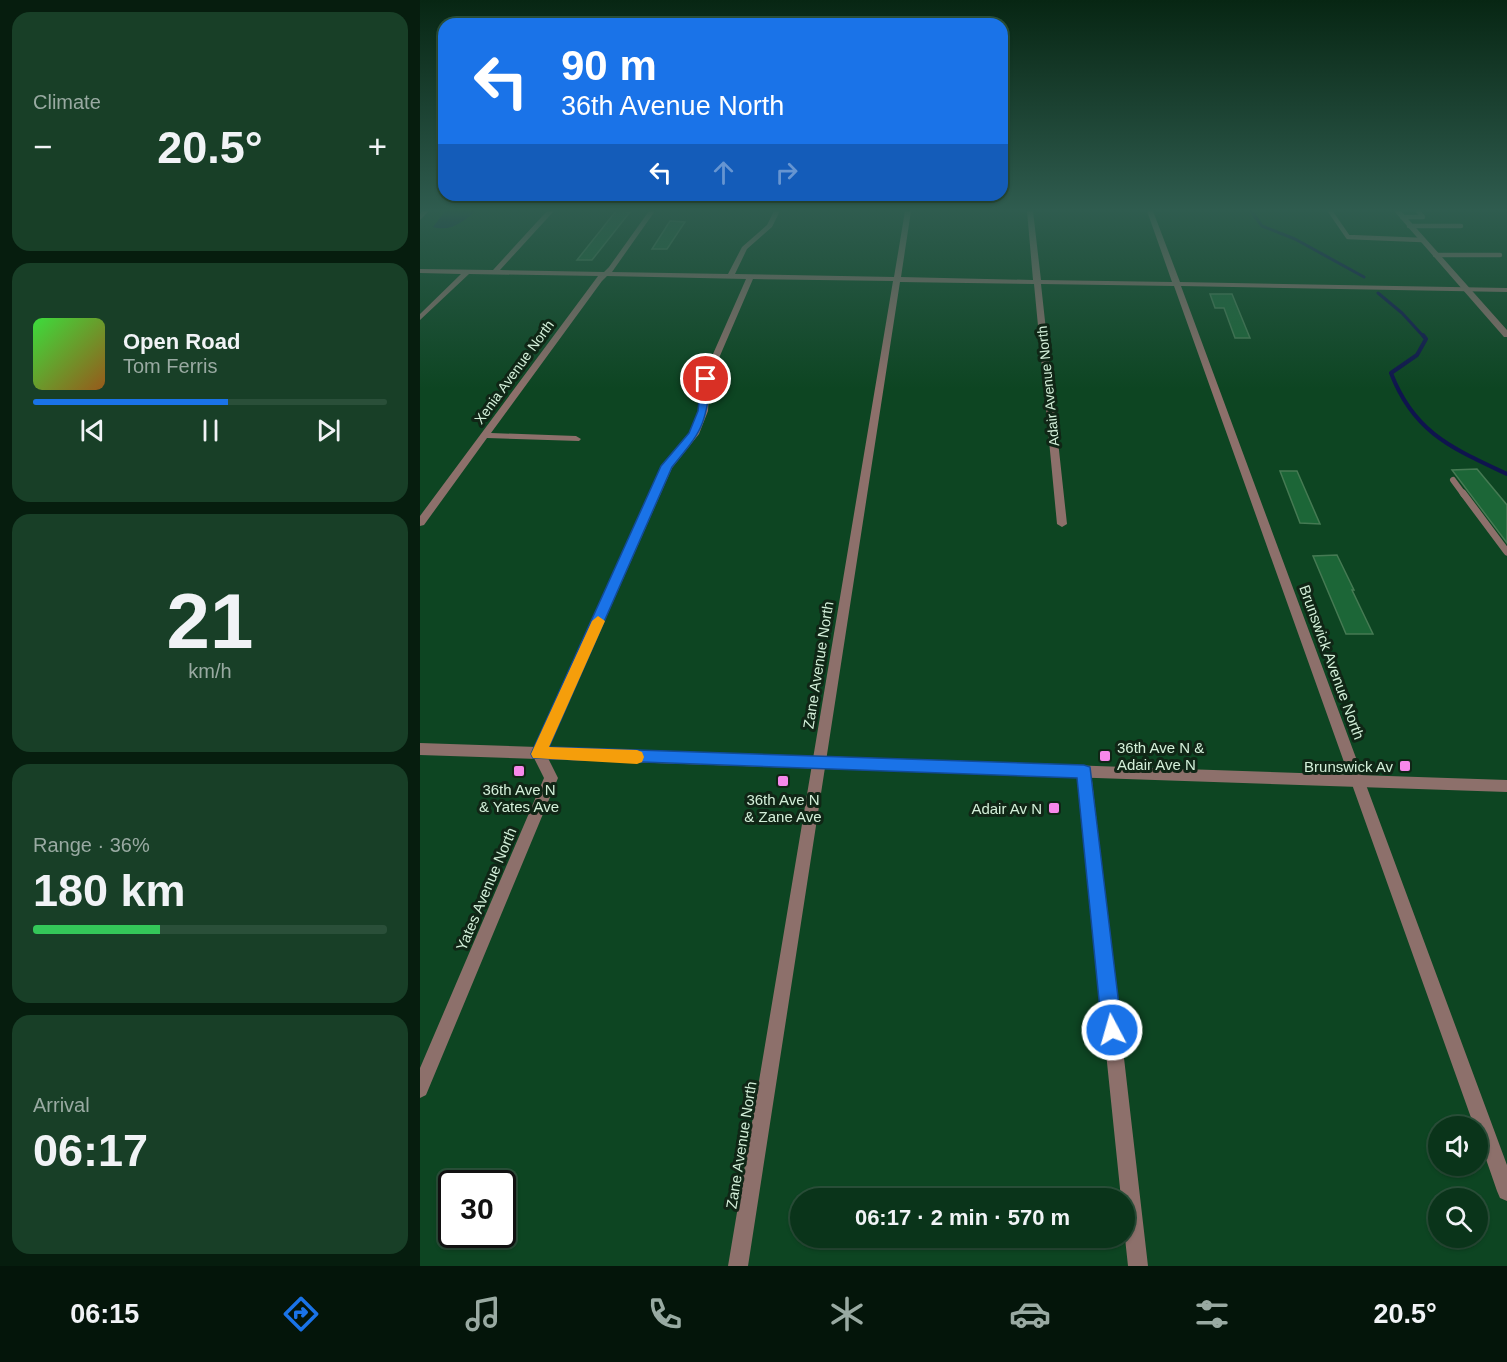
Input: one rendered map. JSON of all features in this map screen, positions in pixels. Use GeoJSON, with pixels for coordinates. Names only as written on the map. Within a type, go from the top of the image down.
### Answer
{"type":"FeatureCollection","features":[{"type":"Feature","properties":{"kind":"street","name":"Xenia Avenue North"},"geometry":{"type":"LineString","coordinates":[[420,523],[599,279],[611,270]]}},
{"type":"Feature","properties":{"kind":"street"},"geometry":{"type":"LineString","coordinates":[[730,277],[733,270]]}},
{"type":"Feature","properties":{"kind":"street","name":"Zane Avenue North"},"geometry":{"type":"LineString","coordinates":[[738,1266],[899,270]]}},
{"type":"Feature","properties":{"kind":"street","name":"Adair Avenue North"},"geometry":{"type":"LineString","coordinates":[[1037,270],[1062,524]]}},
{"type":"Feature","properties":{"kind":"street","name":"Brunswick Avenue North"},"geometry":{"type":"LineString","coordinates":[[1172,270],[1355,781],[1507,1191]]}},
{"type":"Feature","properties":{"kind":"street"},"geometry":{"type":"LineString","coordinates":[[1449,270],[1507,336]]}},
{"type":"Feature","properties":{"kind":"street"},"geometry":{"type":"LineString","coordinates":[[420,271],[1507,290]]}},
{"type":"Feature","properties":{"kind":"street"},"geometry":{"type":"LineString","coordinates":[[420,318],[467,272]]}},
{"type":"Feature","properties":{"kind":"street"},"geometry":{"type":"LineString","coordinates":[[538,754],[667,466],[694,434],[703,411],[706,379],[750,277]]}},
{"type":"Feature","properties":{"kind":"street"},"geometry":{"type":"LineString","coordinates":[[484,435],[576,439]]}},
{"type":"Feature","properties":{"kind":"street"},"geometry":{"type":"LineString","coordinates":[[420,749],[1507,786]]}},
{"type":"Feature","properties":{"kind":"street","name":"Yates Avenue North"},"geometry":{"type":"LineString","coordinates":[[420,1089],[551,778],[538,754]]}},
{"type":"Feature","properties":{"kind":"street"},"geometry":{"type":"LineString","coordinates":[[1084,772],[1138,1266]]}},
{"type":"Feature","properties":{"kind":"lane"},"geometry":{"type":"LineString","coordinates":[[1452,480],[1507,552]]}},
{"type":"Feature","properties":{"kind":"building"},"geometry":{"type":"Polygon","coordinates":[[[1210,294],[1232,294],[1250,338],[1235,338],[1224,308],[1215,308],[1210,294]]]}},
{"type":"Feature","properties":{"kind":"building"},"geometry":{"type":"Polygon","coordinates":[[[1477,469],[1507,505],[1507,543],[1452,470],[1477,469]]]}},
{"type":"Feature","properties":{"kind":"building"},"geometry":{"type":"Polygon","coordinates":[[[1280,471],[1297,471],[1320,524],[1300,523],[1280,471]]]}},
{"type":"Feature","properties":{"kind":"building"},"geometry":{"type":"Polygon","coordinates":[[[1337,555],[1373,634],[1346,634],[1313,556],[1337,555]]]}},
{"type":"Feature","properties":{"kind":"waterway"},"geometry":{"type":"LineString","coordinates":[[1351,270],[1364,277]]}},
{"type":"Feature","properties":{"kind":"waterway"},"geometry":{"type":"LineString","coordinates":[[1378,293],[1402,313],[1424,337]]}},
{"type":"Feature","properties":{"kind":"waterway"},"geometry":{"type":"LineString","coordinates":[[1423,335],[1426,339],[1417,355],[1391,373],[1400,394],[1423,424],[1437,436],[1469,456],[1507,474]]}},
{"type":"Feature","properties":{"kind":"slow traffic"},"geometry":{"type":"LineString","coordinates":[[598,621],[538,754],[637,757]]}},
{"type":"Feature","properties":{"kind":"place","name":"36th Ave N & Adair Ave N"},"geometry":{"type":"Point","coordinates":[1105,756]}},
{"type":"Feature","properties":{"kind":"place","name":"Brunswick Av"},"geometry":{"type":"Point","coordinates":[1405,766]}},
{"type":"Feature","properties":{"kind":"place","name":"36th Ave N & Yates Ave"},"geometry":{"type":"Point","coordinates":[519,771]}},
{"type":"Feature","properties":{"kind":"place","name":"36th Ave N & Zane Ave"},"geometry":{"type":"Point","coordinates":[783,781]}},
{"type":"Feature","properties":{"kind":"place","name":"Adair Av N"},"geometry":{"type":"Point","coordinates":[1054,808]}},
{"type":"Feature","properties":{"kind":"route"},"geometry":{"type":"LineString","coordinates":[[706,379],[703,411],[694,434],[667,466],[538,754],[1084,772],[1112,1030]]}}]}
